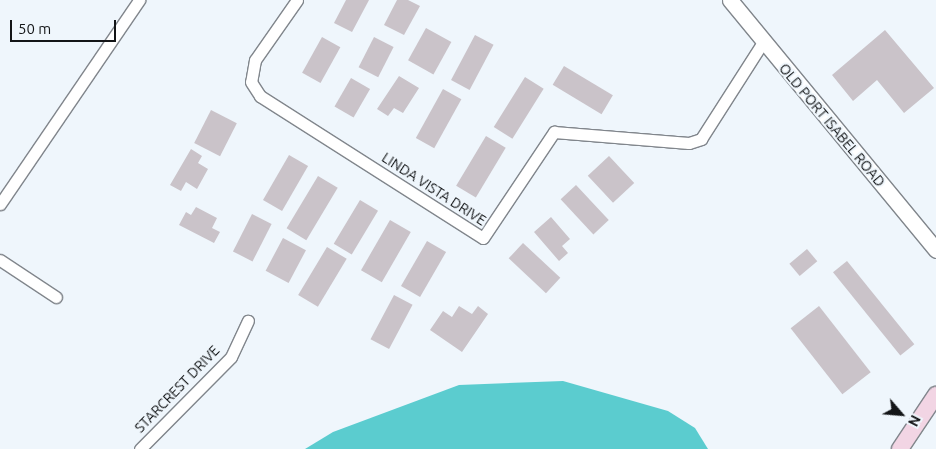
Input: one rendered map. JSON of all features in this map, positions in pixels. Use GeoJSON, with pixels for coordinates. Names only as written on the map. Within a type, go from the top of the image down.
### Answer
{"type":"FeatureCollection","features":[{"type":"Feature","properties":{"kind":"main road"},"geometry":{"type":"LineString","coordinates":[[900,449],[936,395]]}},
{"type":"Feature","properties":{"kind":"street"},"geometry":{"type":"LineString","coordinates":[[0,204],[139,0]]}},
{"type":"Feature","properties":{"kind":"street","name":"LINDA VISTA DRIVE"},"geometry":{"type":"LineString","coordinates":[[297,0],[254,60],[251,82],[260,96],[483,238],[554,132],[689,143],[701,139],[763,42]]}},
{"type":"Feature","properties":{"kind":"street","name":"OLD PORT ISABEL ROAD"},"geometry":{"type":"LineString","coordinates":[[730,0],[936,250]]}},
{"type":"Feature","properties":{"kind":"street"},"geometry":{"type":"LineString","coordinates":[[0,260],[56,297]]}},
{"type":"Feature","properties":{"kind":"street","name":"STARCREST DRIVE"},"geometry":{"type":"LineString","coordinates":[[140,449],[231,357],[248,321]]}},
{"type":"Feature","properties":{"kind":"water"},"geometry":{"type":"Polygon","coordinates":[[[563,381],[668,411],[695,428],[708,449],[305,449],[333,432],[459,385],[563,381]]]}},
{"type":"Feature","properties":{"kind":"building"},"geometry":{"type":"Polygon","coordinates":[[[346,0],[369,0],[352,32],[334,23],[346,0]]]}},
{"type":"Feature","properties":{"kind":"building"},"geometry":{"type":"Polygon","coordinates":[[[397,0],[408,0],[420,6],[404,35],[384,25],[397,0]]]}},
{"type":"Feature","properties":{"kind":"building"},"geometry":{"type":"Polygon","coordinates":[[[426,28],[451,42],[433,74],[408,60],[426,28]]]}},
{"type":"Feature","properties":{"kind":"building"},"geometry":{"type":"Polygon","coordinates":[[[885,30],[934,88],[904,113],[877,80],[853,101],[832,75],[885,30]]]}},
{"type":"Feature","properties":{"kind":"building"},"geometry":{"type":"Polygon","coordinates":[[[475,35],[494,45],[470,90],[451,80],[475,35]]]}},
{"type":"Feature","properties":{"kind":"building"},"geometry":{"type":"Polygon","coordinates":[[[322,37],[340,47],[320,83],[302,73],[322,37]]]}},
{"type":"Feature","properties":{"kind":"building"},"geometry":{"type":"Polygon","coordinates":[[[374,37],[394,47],[378,77],[359,67],[374,37]]]}},
{"type":"Feature","properties":{"kind":"building"},"geometry":{"type":"Polygon","coordinates":[[[564,66],[613,95],[602,114],[553,85],[564,66]]]}},
{"type":"Feature","properties":{"kind":"building"},"geometry":{"type":"Polygon","coordinates":[[[399,76],[419,88],[403,113],[394,108],[388,116],[377,109],[399,76]]]}},
{"type":"Feature","properties":{"kind":"building"},"geometry":{"type":"Polygon","coordinates":[[[525,77],[544,89],[512,139],[494,127],[525,77]]]}},
{"type":"Feature","properties":{"kind":"building"},"geometry":{"type":"Polygon","coordinates":[[[351,78],[370,89],[354,118],[334,107],[351,78]]]}},
{"type":"Feature","properties":{"kind":"building"},"geometry":{"type":"Polygon","coordinates":[[[443,89],[461,99],[434,148],[416,138],[443,89]]]}},
{"type":"Feature","properties":{"kind":"building"},"geometry":{"type":"Polygon","coordinates":[[[211,110],[237,123],[220,156],[194,143],[211,110]]]}},
{"type":"Feature","properties":{"kind":"building"},"geometry":{"type":"Polygon","coordinates":[[[486,136],[506,148],[476,198],[456,186],[486,136]]]}},
{"type":"Feature","properties":{"kind":"building"},"geometry":{"type":"Polygon","coordinates":[[[191,149],[202,156],[198,163],[208,169],[197,189],[186,182],[181,191],[170,185],[191,149]]]}},
{"type":"Feature","properties":{"kind":"building"},"geometry":{"type":"Polygon","coordinates":[[[289,155],[308,166],[282,211],[263,200],[289,155]]]}},
{"type":"Feature","properties":{"kind":"building"},"geometry":{"type":"Polygon","coordinates":[[[609,156],[634,183],[613,203],[588,176],[609,156]]]}},
{"type":"Feature","properties":{"kind":"building"},"geometry":{"type":"Polygon","coordinates":[[[318,176],[338,188],[306,240],[287,228],[318,176]]]}},
{"type":"Feature","properties":{"kind":"building"},"geometry":{"type":"Polygon","coordinates":[[[576,185],[609,220],[593,234],[561,199],[576,185]]]}},
{"type":"Feature","properties":{"kind":"building"},"geometry":{"type":"Polygon","coordinates":[[[360,200],[378,211],[352,255],[334,244],[360,200]]]}},
{"type":"Feature","properties":{"kind":"building"},"geometry":{"type":"Polygon","coordinates":[[[196,207],[217,218],[212,228],[220,232],[214,243],[179,225],[186,212],[191,215],[196,207]]]}},
{"type":"Feature","properties":{"kind":"building"},"geometry":{"type":"Polygon","coordinates":[[[252,214],[272,224],[253,261],[233,251],[252,214]]]}},
{"type":"Feature","properties":{"kind":"building"},"geometry":{"type":"Polygon","coordinates":[[[551,217],[570,239],[562,246],[568,253],[559,261],[534,232],[551,217]]]}},
{"type":"Feature","properties":{"kind":"building"},"geometry":{"type":"Polygon","coordinates":[[[390,220],[411,232],[382,282],[361,270],[390,220]]]}},
{"type":"Feature","properties":{"kind":"building"},"geometry":{"type":"Polygon","coordinates":[[[283,238],[306,250],[289,283],[266,271],[283,238]]]}},
{"type":"Feature","properties":{"kind":"building"},"geometry":{"type":"Polygon","coordinates":[[[427,241],[446,252],[420,297],[401,286],[427,241]]]}},
{"type":"Feature","properties":{"kind":"building"},"geometry":{"type":"Polygon","coordinates":[[[523,243],[560,278],[546,293],[509,258],[523,243]]]}},
{"type":"Feature","properties":{"kind":"building"},"geometry":{"type":"Polygon","coordinates":[[[327,247],[347,259],[318,307],[298,295],[327,247]]]}},
{"type":"Feature","properties":{"kind":"building"},"geometry":{"type":"Polygon","coordinates":[[[807,249],[817,261],[800,276],[789,264],[807,249]]]}},
{"type":"Feature","properties":{"kind":"building"},"geometry":{"type":"Polygon","coordinates":[[[847,261],[914,344],[900,355],[833,272],[847,261]]]}},
{"type":"Feature","properties":{"kind":"building"},"geometry":{"type":"Polygon","coordinates":[[[394,295],[413,305],[389,349],[371,339],[394,295]]]}},
{"type":"Feature","properties":{"kind":"building"},"geometry":{"type":"Polygon","coordinates":[[[459,306],[472,314],[478,306],[488,314],[462,352],[430,330],[443,311],[452,317],[459,306]]]}},
{"type":"Feature","properties":{"kind":"building"},"geometry":{"type":"Polygon","coordinates":[[[819,306],[871,372],[842,394],[791,328],[819,306]]]}}]}
